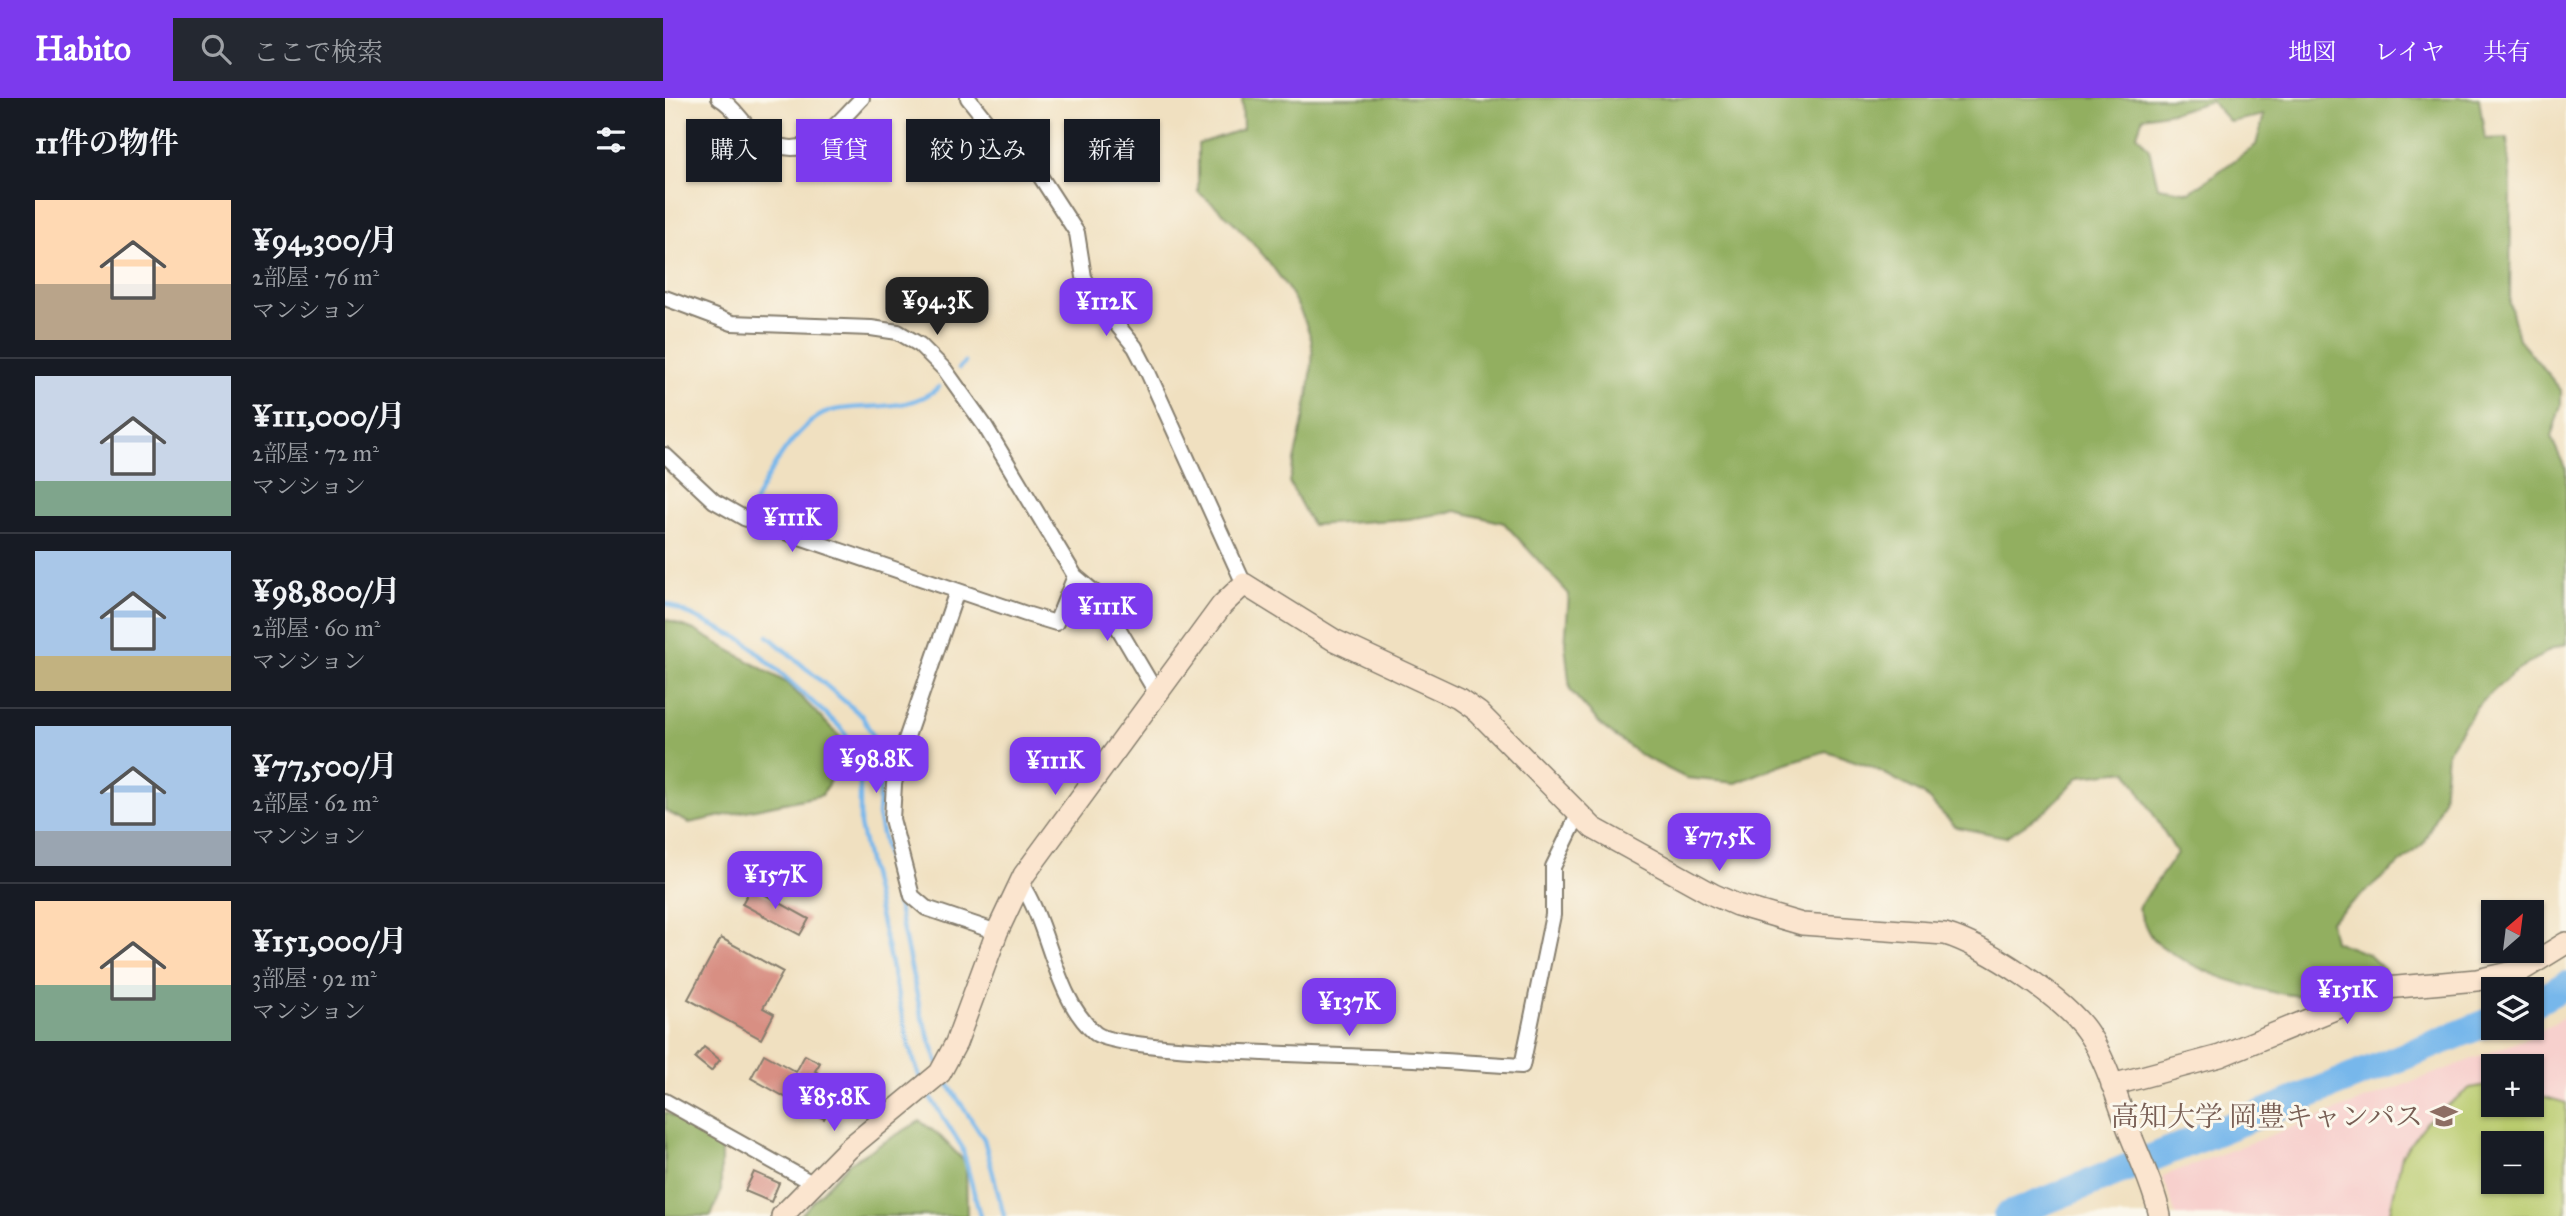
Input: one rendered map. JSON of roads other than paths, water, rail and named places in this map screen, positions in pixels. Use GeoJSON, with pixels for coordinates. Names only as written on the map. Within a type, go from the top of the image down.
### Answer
{"type":"FeatureCollection","features":[{"type":"Feature","properties":{"kind":"street"},"geometry":{"type":"LineString","coordinates":[[719,98],[726,102],[754,133],[778,146],[796,149],[815,144],[862,98]]}},
{"type":"Feature","properties":{"kind":"street"},"geometry":{"type":"LineString","coordinates":[[968,98],[1007,147],[1031,162],[1077,233],[1084,277],[1093,295],[1135,347],[1146,368],[1244,584],[1334,640],[1458,698],[1478,712],[1578,815],[1621,845],[1714,895],[1749,909],[1802,924],[1945,934],[1980,948],[2074,1016],[2088,1032],[2112,1085],[2160,1216]]}},
{"type":"Feature","properties":{"kind":"street"},"geometry":{"type":"LineString","coordinates":[[665,298],[732,323],[871,328],[898,332],[920,345],[945,370],[985,426],[1075,576],[1100,597],[1157,694]]}},
{"type":"Feature","properties":{"kind":"street"},"geometry":{"type":"LineString","coordinates":[[665,455],[714,501],[744,518],[1056,623],[1075,576]]}},
{"type":"Feature","properties":{"kind":"street"},"geometry":{"type":"LineString","coordinates":[[782,1216],[812,1183],[933,1078],[964,1025],[997,932],[1020,882],[1222,605],[1244,584]]}},
{"type":"Feature","properties":{"kind":"street"},"geometry":{"type":"LineString","coordinates":[[957,591],[902,751],[894,784],[892,819],[912,896],[926,908],[997,932]]}},
{"type":"Feature","properties":{"kind":"street"},"geometry":{"type":"LineString","coordinates":[[1020,882],[1031,898],[1073,1001],[1097,1034],[1112,1041],[1212,1050],[1522,1066],[1553,915],[1553,867],[1578,815]]}},
{"type":"Feature","properties":{"kind":"street"},"geometry":{"type":"LineString","coordinates":[[2112,1085],[2220,1056],[2386,988],[2477,980],[2522,970],[2566,943]]}},
{"type":"Feature","properties":{"kind":"street"},"geometry":{"type":"LineString","coordinates":[[665,1101],[812,1183]]}},
{"type":"Feature","properties":{"kind":"waterway"},"geometry":{"type":"LineString","coordinates":[[959,368],[965,362]]}},
{"type":"Feature","properties":{"kind":"waterway"},"geometry":{"type":"LineString","coordinates":[[753,506],[775,464],[809,423],[835,410],[903,404],[928,395],[939,387]]}},
{"type":"Feature","properties":{"kind":"waterway"},"geometry":{"type":"LineString","coordinates":[[665,603],[745,641],[840,727],[850,741],[860,774],[860,825],[909,1046],[921,1081]]}},
{"type":"Feature","properties":{"kind":"waterway"},"geometry":{"type":"LineString","coordinates":[[768,636],[862,716],[874,738],[881,770],[878,815],[921,1014],[938,1063]]}},
{"type":"Feature","properties":{"kind":"waterway"},"geometry":{"type":"LineString","coordinates":[[2544,997],[2566,985]]}},
{"type":"Feature","properties":{"kind":"waterway"},"geometry":{"type":"LineString","coordinates":[[2007,1216],[2481,1025]]}},
{"type":"Feature","properties":{"kind":"waterway"},"geometry":{"type":"LineString","coordinates":[[944,1078],[984,1139],[1004,1216]]}},
{"type":"Feature","properties":{"kind":"waterway"},"geometry":{"type":"LineString","coordinates":[[927,1092],[962,1147],[980,1216]]}},
{"type":"Feature","properties":{"kind":"place","name":"高知大学 岡豊キャンパス"},"geometry":{"type":"Point","coordinates":[2444,1116]}}]}
